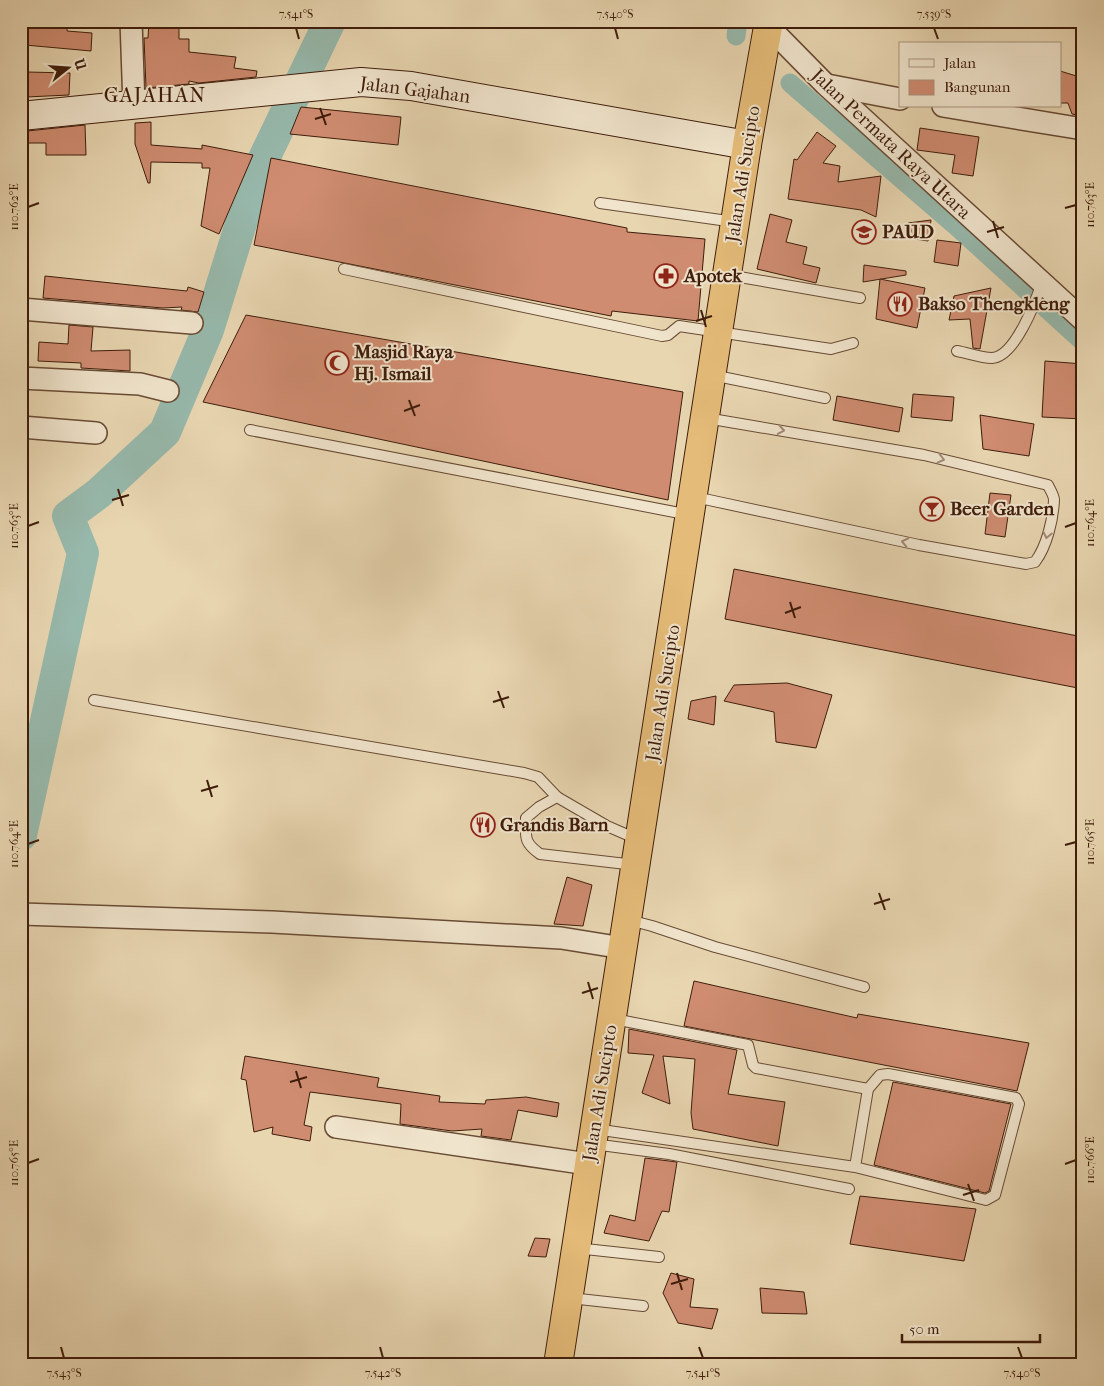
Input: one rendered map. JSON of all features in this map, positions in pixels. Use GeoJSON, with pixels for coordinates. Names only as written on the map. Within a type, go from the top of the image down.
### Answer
{"type":"FeatureCollection","features":[{"type":"Feature","properties":{"kind":"highway","name":"Jalan Adi Sucipto"},"geometry":{"type":"LineString","coordinates":[[558,1365],[747,146],[769,24]]}},
{"type":"Feature","properties":{"kind":"street"},"geometry":{"type":"LineString","coordinates":[[131,21],[134,106]]}},
{"type":"Feature","properties":{"kind":"street","name":"Jalan Permata Raya Utara"},"geometry":{"type":"LineString","coordinates":[[769,24],[825,84],[1040,286],[1083,320]]}},
{"type":"Feature","properties":{"kind":"street","name":"Jalan Gajahan"},"geometry":{"type":"LineString","coordinates":[[21,116],[360,82],[412,86],[747,146]]}},
{"type":"Feature","properties":{"kind":"street"},"geometry":{"type":"LineString","coordinates":[[825,84],[899,99]]}},
{"type":"Feature","properties":{"kind":"street"},"geometry":{"type":"LineString","coordinates":[[955,108],[1083,129]]}},
{"type":"Feature","properties":{"kind":"street"},"geometry":{"type":"LineString","coordinates":[[21,310],[192,323]]}},
{"type":"Feature","properties":{"kind":"street"},"geometry":{"type":"LineString","coordinates":[[21,378],[140,384],[168,391]]}},
{"type":"Feature","properties":{"kind":"street"},"geometry":{"type":"LineString","coordinates":[[21,427],[96,432]]}},
{"type":"Feature","properties":{"kind":"street"},"geometry":{"type":"LineString","coordinates":[[21,914],[272,922],[551,937],[623,948]]}},
{"type":"Feature","properties":{"kind":"street"},"geometry":{"type":"LineString","coordinates":[[336,1127],[592,1145]]}},
{"type":"Feature","properties":{"kind":"lane"},"geometry":{"type":"LineString","coordinates":[[600,203],[736,222]]}},
{"type":"Feature","properties":{"kind":"lane"},"geometry":{"type":"LineString","coordinates":[[344,269],[662,336],[668,335],[679,326],[831,348],[854,343]]}},
{"type":"Feature","properties":{"kind":"lane"},"geometry":{"type":"LineString","coordinates":[[728,275],[860,298]]}},
{"type":"Feature","properties":{"kind":"lane"},"geometry":{"type":"LineString","coordinates":[[957,351],[992,358],[1001,356],[1011,346],[1031,312],[1040,286]]}},
{"type":"Feature","properties":{"kind":"lane"},"geometry":{"type":"LineString","coordinates":[[712,375],[826,398]]}},
{"type":"Feature","properties":{"kind":"lane"},"geometry":{"type":"LineString","coordinates":[[250,430],[1026,564],[1035,562],[1041,554],[1046,540],[1054,498],[1048,485],[924,455],[706,418]]}},
{"type":"Feature","properties":{"kind":"lane"},"geometry":{"type":"LineString","coordinates":[[94,700],[524,773],[538,777],[557,797],[607,826],[638,852]]}},
{"type":"Feature","properties":{"kind":"lane"},"geometry":{"type":"LineString","coordinates":[[557,797],[539,806],[526,818],[526,838],[530,846],[540,854],[638,852]]}},
{"type":"Feature","properties":{"kind":"lane"},"geometry":{"type":"LineString","coordinates":[[628,920],[715,947],[864,987]]}},
{"type":"Feature","properties":{"kind":"lane"},"geometry":{"type":"LineString","coordinates":[[611,1018],[630,1020],[748,1045],[753,1065],[756,1068],[868,1089]]}},
{"type":"Feature","properties":{"kind":"lane"},"geometry":{"type":"LineString","coordinates":[[592,1145],[855,1167],[986,1200],[995,1195],[1019,1104],[1016,1098],[888,1074],[880,1075],[868,1089],[855,1167]]}},
{"type":"Feature","properties":{"kind":"lane"},"geometry":{"type":"LineString","coordinates":[[592,1145],[669,1154],[849,1189]]}},
{"type":"Feature","properties":{"kind":"lane"},"geometry":{"type":"LineString","coordinates":[[576,1248],[659,1257]]}},
{"type":"Feature","properties":{"kind":"lane"},"geometry":{"type":"LineString","coordinates":[[568,1298],[643,1306]]}},
{"type":"Feature","properties":{"kind":"building"},"geometry":{"type":"Polygon","coordinates":[[[28,21],[67,25],[67,31],[92,33],[91,51],[25,45],[28,21]]]}},
{"type":"Feature","properties":{"kind":"building"},"geometry":{"type":"Polygon","coordinates":[[[149,21],[179,21],[179,39],[189,39],[189,52],[236,57],[234,68],[257,71],[256,77],[199,83],[189,81],[189,84],[146,88],[144,38],[148,38],[149,21]]]}},
{"type":"Feature","properties":{"kind":"building"},"geometry":{"type":"Polygon","coordinates":[[[27,72],[70,73],[69,95],[26,97],[27,72]]]}},
{"type":"Feature","properties":{"kind":"building"},"geometry":{"type":"Polygon","coordinates":[[[1062,72],[1083,78],[1083,116],[1072,114],[1068,103],[1062,103],[1062,72]]]}},
{"type":"Feature","properties":{"kind":"building"},"geometry":{"type":"Polygon","coordinates":[[[301,107],[401,117],[398,145],[290,134],[301,107]]]}},
{"type":"Feature","properties":{"kind":"building"},"geometry":{"type":"Polygon","coordinates":[[[151,122],[151,145],[202,149],[202,145],[253,155],[219,234],[201,226],[210,168],[202,168],[202,163],[151,162],[150,183],[148,183],[135,144],[135,123],[151,122]]]}},
{"type":"Feature","properties":{"kind":"building"},"geometry":{"type":"Polygon","coordinates":[[[85,125],[86,155],[46,155],[46,143],[27,143],[27,131],[85,125]]]}},
{"type":"Feature","properties":{"kind":"building"},"geometry":{"type":"Polygon","coordinates":[[[920,128],[979,137],[973,176],[952,173],[955,155],[917,150],[920,128]]]}},
{"type":"Feature","properties":{"kind":"building"},"geometry":{"type":"Polygon","coordinates":[[[817,132],[836,146],[823,163],[840,166],[838,182],[881,176],[876,217],[861,210],[788,199],[794,159],[797,160],[817,132]]]}},
{"type":"Feature","properties":{"kind":"building"},"geometry":{"type":"Polygon","coordinates":[[[271,158],[627,228],[627,232],[705,239],[698,321],[612,311],[611,316],[254,245],[271,158]]]}},
{"type":"Feature","properties":{"kind":"building"},"geometry":{"type":"Polygon","coordinates":[[[770,214],[792,220],[786,242],[807,247],[803,264],[820,268],[816,283],[757,269],[770,214]]]}},
{"type":"Feature","properties":{"kind":"building"},"geometry":{"type":"Polygon","coordinates":[[[931,220],[928,241],[915,239],[908,223],[931,220]]]}},
{"type":"Feature","properties":{"kind":"building"},"geometry":{"type":"Polygon","coordinates":[[[937,240],[961,243],[958,266],[934,262],[937,240]]]}},
{"type":"Feature","properties":{"kind":"building"},"geometry":{"type":"Polygon","coordinates":[[[864,265],[906,271],[906,275],[863,282],[864,265]]]}},
{"type":"Feature","properties":{"kind":"building"},"geometry":{"type":"Polygon","coordinates":[[[45,276],[187,291],[188,287],[204,292],[198,312],[181,310],[182,307],[163,308],[43,298],[45,276]]]}},
{"type":"Feature","properties":{"kind":"building","name":"Bakso Thengkleng"},"geometry":{"type":"Polygon","coordinates":[[[880,279],[925,288],[917,328],[876,319],[880,279]]]}},
{"type":"Feature","properties":{"kind":"building"},"geometry":{"type":"Polygon","coordinates":[[[991,288],[980,349],[973,348],[970,319],[949,320],[954,296],[991,288]]]}},
{"type":"Feature","properties":{"kind":"building"},"geometry":{"type":"Polygon","coordinates":[[[246,315],[683,392],[668,500],[203,402],[246,315]]]}},
{"type":"Feature","properties":{"kind":"building"},"geometry":{"type":"Polygon","coordinates":[[[69,325],[93,327],[91,351],[130,350],[130,371],[81,368],[81,363],[38,361],[39,342],[68,344],[69,325]]]}},
{"type":"Feature","properties":{"kind":"building"},"geometry":{"type":"Polygon","coordinates":[[[1045,361],[1083,364],[1083,419],[1042,417],[1045,361]]]}},
{"type":"Feature","properties":{"kind":"building"},"geometry":{"type":"Polygon","coordinates":[[[913,394],[954,397],[952,421],[911,417],[913,394]]]}},
{"type":"Feature","properties":{"kind":"building"},"geometry":{"type":"Polygon","coordinates":[[[837,396],[903,408],[899,432],[833,420],[837,396]]]}},
{"type":"Feature","properties":{"kind":"building"},"geometry":{"type":"Polygon","coordinates":[[[980,415],[1034,424],[1029,456],[983,449],[980,415]]]}},
{"type":"Feature","properties":{"kind":"building"},"geometry":{"type":"Polygon","coordinates":[[[990,493],[1011,495],[1005,537],[985,534],[990,493]]]}},
{"type":"Feature","properties":{"kind":"building"},"geometry":{"type":"Polygon","coordinates":[[[734,569],[1083,637],[1083,689],[725,619],[734,569]]]}},
{"type":"Feature","properties":{"kind":"building"},"geometry":{"type":"Polygon","coordinates":[[[787,683],[832,695],[816,748],[776,742],[774,712],[724,701],[734,685],[787,683]]]}},
{"type":"Feature","properties":{"kind":"building"},"geometry":{"type":"Polygon","coordinates":[[[716,696],[714,725],[688,719],[691,701],[716,696]]]}},
{"type":"Feature","properties":{"kind":"building"},"geometry":{"type":"Polygon","coordinates":[[[567,877],[592,885],[583,926],[554,924],[567,877]]]}},
{"type":"Feature","properties":{"kind":"building"},"geometry":{"type":"Polygon","coordinates":[[[694,981],[857,1018],[858,1014],[1029,1043],[1017,1091],[684,1026],[694,981]]]}},
{"type":"Feature","properties":{"kind":"building"},"geometry":{"type":"Polygon","coordinates":[[[629,1029],[737,1050],[728,1094],[785,1102],[778,1146],[693,1129],[691,1113],[695,1059],[663,1056],[670,1104],[642,1093],[654,1055],[628,1053],[629,1029]]]}},
{"type":"Feature","properties":{"kind":"building"},"geometry":{"type":"Polygon","coordinates":[[[245,1056],[379,1078],[377,1087],[440,1096],[439,1102],[485,1104],[486,1100],[526,1097],[559,1103],[557,1117],[518,1110],[511,1140],[481,1136],[482,1129],[452,1131],[400,1124],[401,1104],[310,1092],[304,1125],[312,1127],[310,1141],[272,1134],[273,1127],[254,1132],[246,1080],[241,1079],[245,1056]]]}},
{"type":"Feature","properties":{"kind":"building"},"geometry":{"type":"Polygon","coordinates":[[[893,1082],[1011,1104],[989,1191],[985,1193],[874,1165],[893,1082]]]}},
{"type":"Feature","properties":{"kind":"building"},"geometry":{"type":"Polygon","coordinates":[[[645,1158],[677,1162],[669,1212],[662,1211],[649,1241],[604,1233],[610,1215],[635,1221],[645,1158]]]}},
{"type":"Feature","properties":{"kind":"building"},"geometry":{"type":"Polygon","coordinates":[[[860,1196],[976,1209],[964,1261],[850,1244],[860,1196]]]}},
{"type":"Feature","properties":{"kind":"building"},"geometry":{"type":"Polygon","coordinates":[[[535,1238],[550,1239],[546,1257],[528,1256],[535,1238]]]}},
{"type":"Feature","properties":{"kind":"building"},"geometry":{"type":"Polygon","coordinates":[[[671,1273],[694,1279],[690,1307],[718,1309],[712,1329],[678,1323],[663,1293],[671,1273]]]}},
{"type":"Feature","properties":{"kind":"building"},"geometry":{"type":"Polygon","coordinates":[[[760,1288],[804,1292],[807,1314],[762,1313],[760,1288]]]}},
{"type":"Feature","properties":{"kind":"waterway"},"geometry":{"type":"LineString","coordinates":[[21,835],[83,553],[68,516],[99,493],[165,432],[208,330],[256,175],[330,21]]}},
{"type":"Feature","properties":{"kind":"waterway"},"geometry":{"type":"LineString","coordinates":[[736,36],[738,21]]}},
{"type":"Feature","properties":{"kind":"waterway"},"geometry":{"type":"LineString","coordinates":[[790,83],[957,227],[1083,342]]}},
{"type":"Feature","properties":{"kind":"place","name":"PAUD"},"geometry":{"type":"Point","coordinates":[864,232]}},
{"type":"Feature","properties":{"kind":"place","name":"Apotek"},"geometry":{"type":"Point","coordinates":[666,276]}},
{"type":"Feature","properties":{"kind":"place","name":"Bakso Thengkleng"},"geometry":{"type":"Point","coordinates":[900,304]}},
{"type":"Feature","properties":{"kind":"place","name":"Masjid Raya Hj. Ismail"},"geometry":{"type":"Point","coordinates":[337,363]}},
{"type":"Feature","properties":{"kind":"place","name":"Beer Garden"},"geometry":{"type":"Point","coordinates":[932,509]}},
{"type":"Feature","properties":{"kind":"place","name":"Grandis Barn"},"geometry":{"type":"Point","coordinates":[483,825]}},
{"type":"Feature","properties":{"kind":"district","name":"GAJAHAN"},"geometry":{"type":"Point","coordinates":[155,95]}}]}
